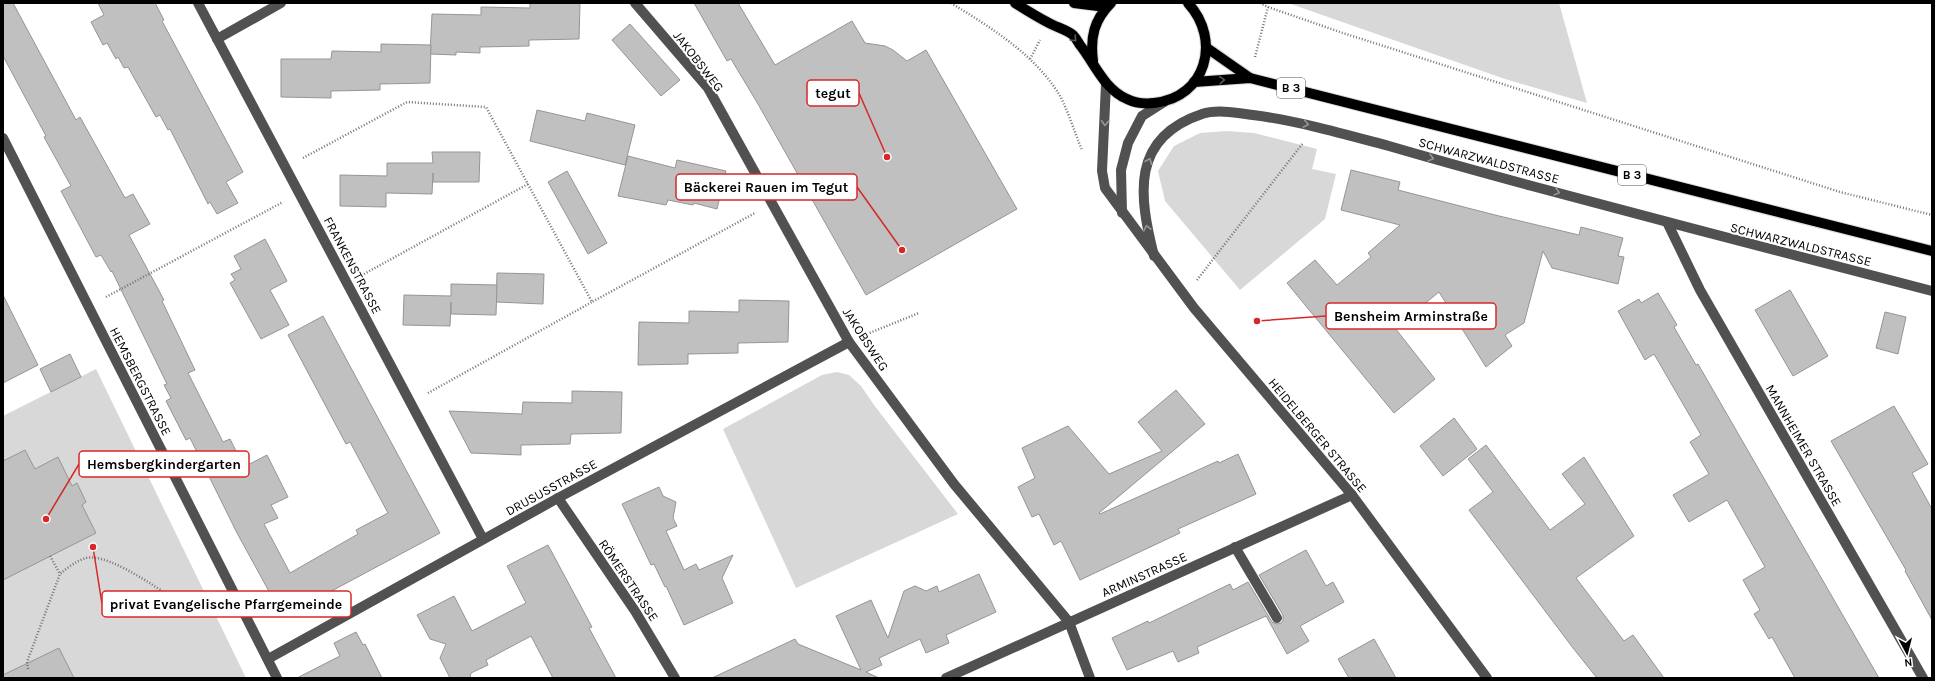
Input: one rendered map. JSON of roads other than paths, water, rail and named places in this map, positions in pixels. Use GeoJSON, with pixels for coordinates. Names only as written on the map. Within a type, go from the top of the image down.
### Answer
{"type":"FeatureCollection","features":[{"type":"Feature","properties":{"kind":"main road"},"geometry":{"type":"LineString","coordinates":[[1014,3],[1073,36],[1093,62],[1101,78],[1113,91],[1128,100],[1146,104],[1164,102],[1181,94],[1194,82],[1203,66],[1207,48],[1205,30],[1197,13],[1188,3]]}},
{"type":"Feature","properties":{"kind":"main road"},"geometry":{"type":"LineString","coordinates":[[1074,3],[1108,5]]}},
{"type":"Feature","properties":{"kind":"main road"},"geometry":{"type":"LineString","coordinates":[[1093,62],[1091,45],[1094,28],[1102,12],[1108,5]]}},
{"type":"Feature","properties":{"kind":"main road","name":"SCHWARZWALDSTRASSE"},"geometry":{"type":"LineString","coordinates":[[1207,48],[1250,78]]}},
{"type":"Feature","properties":{"kind":"main road","name":"SCHWARZWALDSTRASSE"},"geometry":{"type":"LineString","coordinates":[[1194,82],[1250,78],[1932,251]]}},
{"type":"Feature","properties":{"kind":"street","name":"FRANKENSTRASSE"},"geometry":{"type":"LineString","coordinates":[[198,3],[348,283],[483,540]]}},
{"type":"Feature","properties":{"kind":"street"},"geometry":{"type":"LineString","coordinates":[[217,39],[280,3]]}},
{"type":"Feature","properties":{"kind":"street","name":"JAKOBSWEG"},"geometry":{"type":"LineString","coordinates":[[635,3],[708,88],[849,342],[954,484],[1069,622],[1090,678]]}},
{"type":"Feature","properties":{"kind":"street","name":"HEIDELBERGER STRASSE"},"geometry":{"type":"LineString","coordinates":[[1106,84],[1102,171],[1105,188],[1185,297],[1352,495],[1488,678]]}},
{"type":"Feature","properties":{"kind":"street"},"geometry":{"type":"LineString","coordinates":[[1122,213],[1121,170],[1128,143],[1142,116],[1164,102]]}},
{"type":"Feature","properties":{"kind":"street","name":"SCHWARZWALDSTRASSE"},"geometry":{"type":"LineString","coordinates":[[1154,256],[1147,228],[1142,183],[1153,150],[1164,135],[1182,122],[1206,112],[1245,114],[1316,126],[1667,222],[1932,291]]}},
{"type":"Feature","properties":{"kind":"street","name":"HEMSBERGSTRASSE"},"geometry":{"type":"LineString","coordinates":[[3,138],[277,678]]}},
{"type":"Feature","properties":{"kind":"street","name":"MANNHEIMER STRASSE"},"geometry":{"type":"LineString","coordinates":[[1667,222],[1700,290],[1923,678]]}},
{"type":"Feature","properties":{"kind":"street","name":"DRUSUSSTRASSE"},"geometry":{"type":"LineString","coordinates":[[268,659],[558,498],[849,342]]}},
{"type":"Feature","properties":{"kind":"street","name":"ARMINSTRASSE"},"geometry":{"type":"LineString","coordinates":[[946,678],[1352,495]]}},
{"type":"Feature","properties":{"kind":"street","name":"RÖMERSTRASSE"},"geometry":{"type":"LineString","coordinates":[[558,498],[635,611],[675,678]]}},
{"type":"Feature","properties":{"kind":"street"},"geometry":{"type":"LineString","coordinates":[[1235,548],[1277,618]]}},
{"type":"Feature","properties":{"kind":"place","name":"tegut"},"geometry":{"type":"Point","coordinates":[887,157]}},
{"type":"Feature","properties":{"kind":"place","name":"Bäckerei Rauen im Tegut"},"geometry":{"type":"Point","coordinates":[902,250]}},
{"type":"Feature","properties":{"kind":"place","name":"Bensheim Arminstraße"},"geometry":{"type":"Point","coordinates":[1257,321]}},
{"type":"Feature","properties":{"kind":"place","name":"Hemsbergkindergarten"},"geometry":{"type":"Point","coordinates":[46,519]}},
{"type":"Feature","properties":{"kind":"place","name":"privat Evangelische Pfarrgemeinde"},"geometry":{"type":"Point","coordinates":[93,547]}}]}
